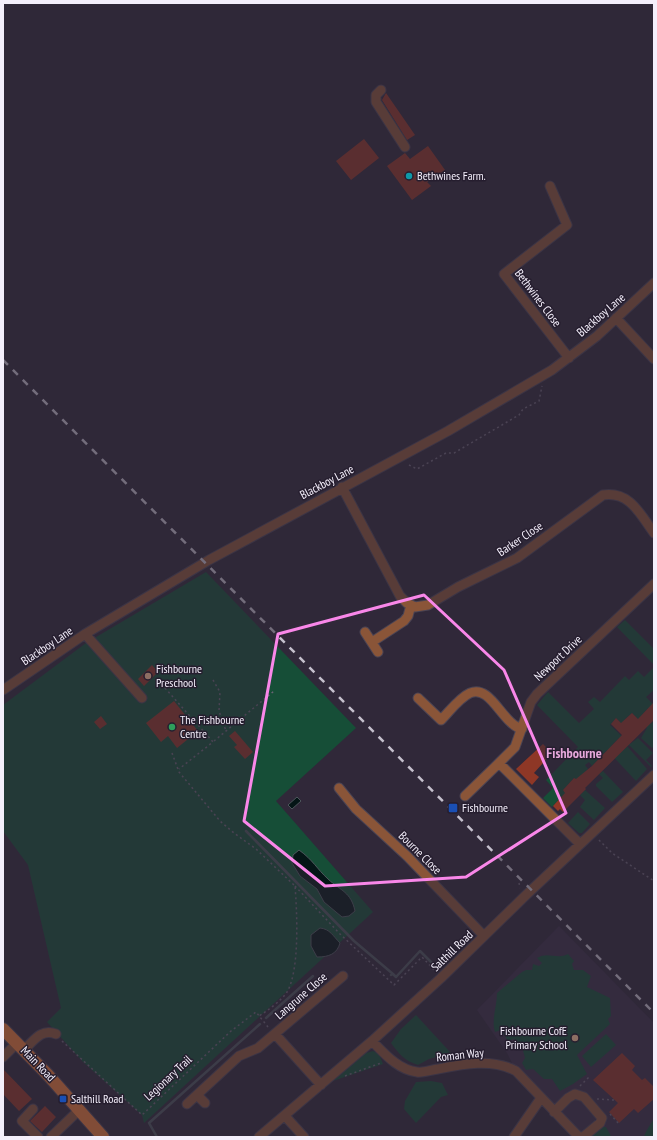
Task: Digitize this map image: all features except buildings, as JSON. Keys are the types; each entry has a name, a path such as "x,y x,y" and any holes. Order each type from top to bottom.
{"main road":[{"name":"Main Road","path":"3,1029 21,1046 74,1103 103,1137"}],"street":[{"path":"381,90 376,95 376,102 405,147"},
{"name":"Bethwines Close","path":"550,186 567,225 504,274 569,358"},
{"name":"Blackboy Lane","path":"3,690 85,634 209,560 492,406 569,358 654,283"},
{"path":"616,318 654,359"},
{"path":"342,488 395,588 404,601 411,605 408,616 404,621 372,642"},
{"name":"Barker Close","path":"411,605 420,607 428,605 458,587 517,558 603,495 618,495 630,501 654,533"},
{"name":"Newport Drive","path":"465,796 515,747 531,702 537,694 654,584"},
{"path":"365,632 378,652"},
{"path":"85,634 142,698"},
{"path":"418,698 441,720 469,693 476,691 484,693 515,727 522,729"},
{"path":"499,763 580,844"},
{"name":"Salthill Road","path":"259,1137 372,1041 441,978 654,775"},
{"name":"Bourne Close","path":"339,788 356,809 408,856 484,936"},
{"name":"Langrune Close","path":"187,1104 239,1056 258,1048 343,976"},
{"path":"3,1057 43,1032 49,1031 56,1034"},
{"name":"Langrune Close","path":"274,1034 321,1085"},
{"name":"Roman Way","path":"372,1041 390,1059 404,1068 417,1072 460,1064 494,1063 506,1066 516,1071 540,1098 579,1137"},
{"path":"554,1112 568,1098 575,1094 584,1097 602,1118 600,1123 583,1137"},
{"path":"196,1095 205,1103"},
{"path":"514,1137 540,1098"},
{"path":"33,1109 22,1121 38,1137"},
{"path":"52,1137 76,1113"},
{"path":"285,1116 304,1137"}],"path":[{"path":"409,465 416,469 446,453 454,453 506,423 519,415 523,409 539,401 542,386 548,382"},
{"path":"213,680 220,692 219,711 226,732"},
{"path":"165,688 213,742"},
{"path":"178,770 274,691"},
{"path":"172,752 178,770 220,821 256,849 295,886 340,934 394,985 422,957 441,978"},
{"path":"596,835 602,845 612,853 654,881"},
{"path":"274,1034 259,1016 287,992 294,974 298,914 295,886"},
{"name":"Legionary Trail","path":"56,1034 83,1062 142,1115 231,1031 256,1012 259,1016"},
{"path":"342,1078 390,1059"},
{"path":"575,1094 581,1084 589,1077"},
{"path":"595,1099 614,1100"}],"highlighted area":[{"path":"424,595 504,670 566,813 466,877 325,886 244,821 278,634"}],"shaded area":[{"path":"297,797 301,801 292,809 288,805"},
{"path":"299,850 308,857 328,879 345,892 351,900 355,911 349,916 342,917 324,902 317,889 300,876 292,863 293,855"},
{"name":"Fishbourne CofE Primary School","path":"559,926 654,1023 654,1137 579,1137 517,1073 507,1053 477,1010"},
{"path":"320,928 329,931 340,943 337,950 332,954 317,957 311,946 311,935"}],"green space":[{"path":"206,572 356,728 276,801 373,912 144,1123 142,1115 83,1062 47,1022 61,1008 28,865 3,831 3,705 86,643"},
{"path":"625,620 654,649 654,665 617,627"},
{"path":"654,667 654,690 646,697 654,705 654,714 648,708 642,715 651,724 654,720 654,746 652,748 641,738 647,728 632,713 622,724 616,718 610,725 630,744 638,738 653,753 646,760 652,766 651,767 629,745 627,746 647,769 636,781 607,750 592,766 589,762 585,765 588,769 577,780 574,778 563,790 567,795 562,796 552,807 543,798 553,788 546,780 578,747 537,705 548,692 579,723 594,709 588,702 594,697 600,702 625,676 629,680 638,671 644,677","holes":["619,738 627,747 619,754 611,746"]},
{"path":"603,771 623,792 612,802 596,786 596,784 603,778 599,774"},
{"path":"585,790 605,808 594,820 580,807 585,800 580,795"},
{"path":"578,812 590,824 582,833 579,833 568,823"},
{"path":"568,954 574,961 572,964 574,970 583,970 591,976 587,987 610,998 611,1016 608,1019 610,1024 577,1055 587,1074 560,1091 552,1079 544,1079 533,1069 526,1070 522,1063 525,1058 522,1047 514,1039 508,1041 501,1030 495,1032 494,1018 497,993 522,972 532,970 533,964 539,966 542,963 537,958 545,955 564,956"},
{"path":"416,1015 451,1053 429,1059 418,1065 409,1061 400,1054 391,1043 401,1029"},
{"path":"606,1034 616,1045 591,1067 582,1056"},
{"path":"373,1051 379,1054 383,1064 333,1081 366,1053"},
{"path":"431,1081 442,1083 448,1095 441,1097 416,1123 404,1109 405,1101 416,1082"},
{"path":"654,1119 654,1137 644,1137 647,1130"},
{"path":"598,1127 606,1127 611,1136 614,1137 590,1137"}],"waterway":[{"path":"246,831 354,941 393,974 391,975"},
{"path":"393,974 396,977 420,951 437,968"},
{"path":"266,1018 313,976"},
{"path":"157,1137 149,1123 260,1024"}],"railway":[{"path":"3,360 654,1013"}],"place":[{"name":"Bethwines Farm.","path":"409,176"},
{"name":"Fishbourne Preschool","path":"148,676"},
{"name":"The Fishbourne Centre","path":"172,727"},
{"name":"Fishbourne","path":"453,808"},
{"name":"Fishbourne CofE Primary School","path":"575,1038"},
{"name":"Salthill Road","path":"63,1099"}],"district":[{"name":"Fishbourne","path":"574,753"}]}
